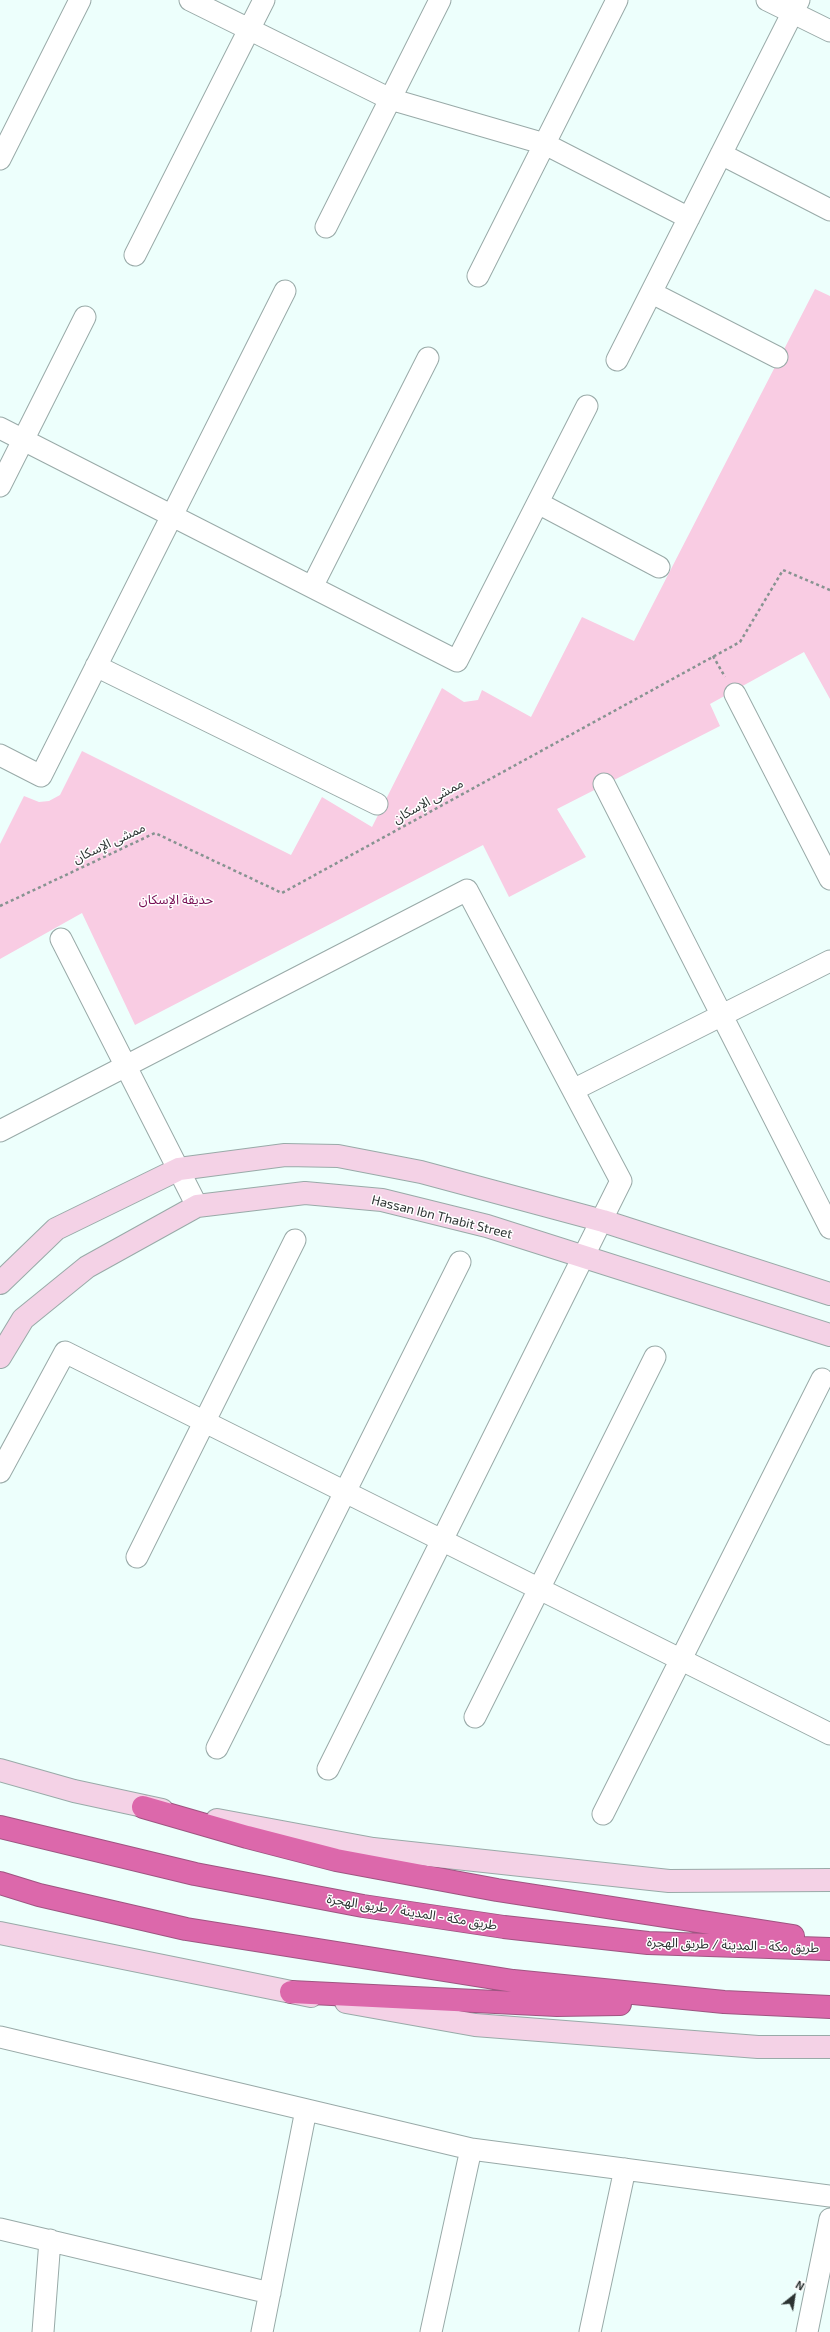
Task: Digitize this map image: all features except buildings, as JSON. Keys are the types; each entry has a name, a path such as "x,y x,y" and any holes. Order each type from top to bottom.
{"highway":[{"path":"143,1807 247,1837 344,1861 609,1908 780,1935 830,1940"},
{"name":"طريق مكة - المدينة / طريق الهجرة","path":"0,1827 195,1874 363,1906 496,1926 648,1943 830,1948"},
{"path":"0,1883 39,1894 210,1933 513,1981 724,2002 830,2007"},
{"path":"291,1992 558,2005 724,2002"}],"street":[{"path":"0,159 80,0"},
{"path":"190,0 390,99 544,144 689,218"},
{"path":"135,255 264,0"},
{"path":"326,227 440,0"},
{"path":"478,276 617,0"},
{"path":"767,0 796,6 830,31"},
{"path":"617,360 796,6"},
{"path":"721,154 830,210"},
{"path":"0,754 41,776 285,290"},
{"path":"652,292 777,357"},
{"path":"0,486 85,316"},
{"path":"312,587 428,358"},
{"path":"0,428 457,661 588,406"},
{"path":"538,503 659,567"},
{"path":"96,666 377,804"},
{"path":"735,694 830,879"},
{"path":"604,784 830,1228"},
{"path":"0,1131 467,890 621,1181 603,1221 583,1257 328,1769"},
{"path":"61,938 197,1206"},
{"path":"573,1090 830,961"},
{"path":"0,1282 56,1229 178,1169 285,1155 338,1156 421,1172 603,1221 830,1294"},
{"name":"Hassan Ibn Thabit Street","path":"0,1357 23,1318 87,1267 197,1206 305,1193 382,1200 487,1226 830,1335"},
{"path":"137,1557 295,1240"},
{"path":"217,1748 460,1262"},
{"path":"0,1472 65,1352 680,1660 828,1727"},
{"path":"475,1717 655,1357"},
{"path":"603,1814 822,1379"},
{"path":"0,1770 74,1791 143,1807 373,1848 669,1881 830,1880"},
{"path":"0,1933 291,1992 475,2025 758,2047 830,2047"},
{"path":"0,2037 471,2149 830,2196"},
{"path":"262,2332 306,2110"},
{"path":"431,2332 471,2149"},
{"path":"590,2332 625,2169"},
{"path":"807,2332 830,2218"},
{"path":"0,2229 270,2293"},
{"path":"43,2332 50,2240"}],"path":[{"name":"ممشى الإسكان","path":"0,906 155,832 282,893 740,642 784,570 830,590"},
{"path":"713,656 735,694"}],"green space":[{"name":"حديقة الإسكان","path":"815,289 830,296 830,699 804,652 710,704 720,726 557,809 586,857 509,897 483,845 135,1025 82,913 0,959 0,844 24,796 39,802 49,801 60,795 82,751 291,855 322,797 372,827 442,688 464,702 478,700 482,690 531,717 582,617 634,641"}]}
